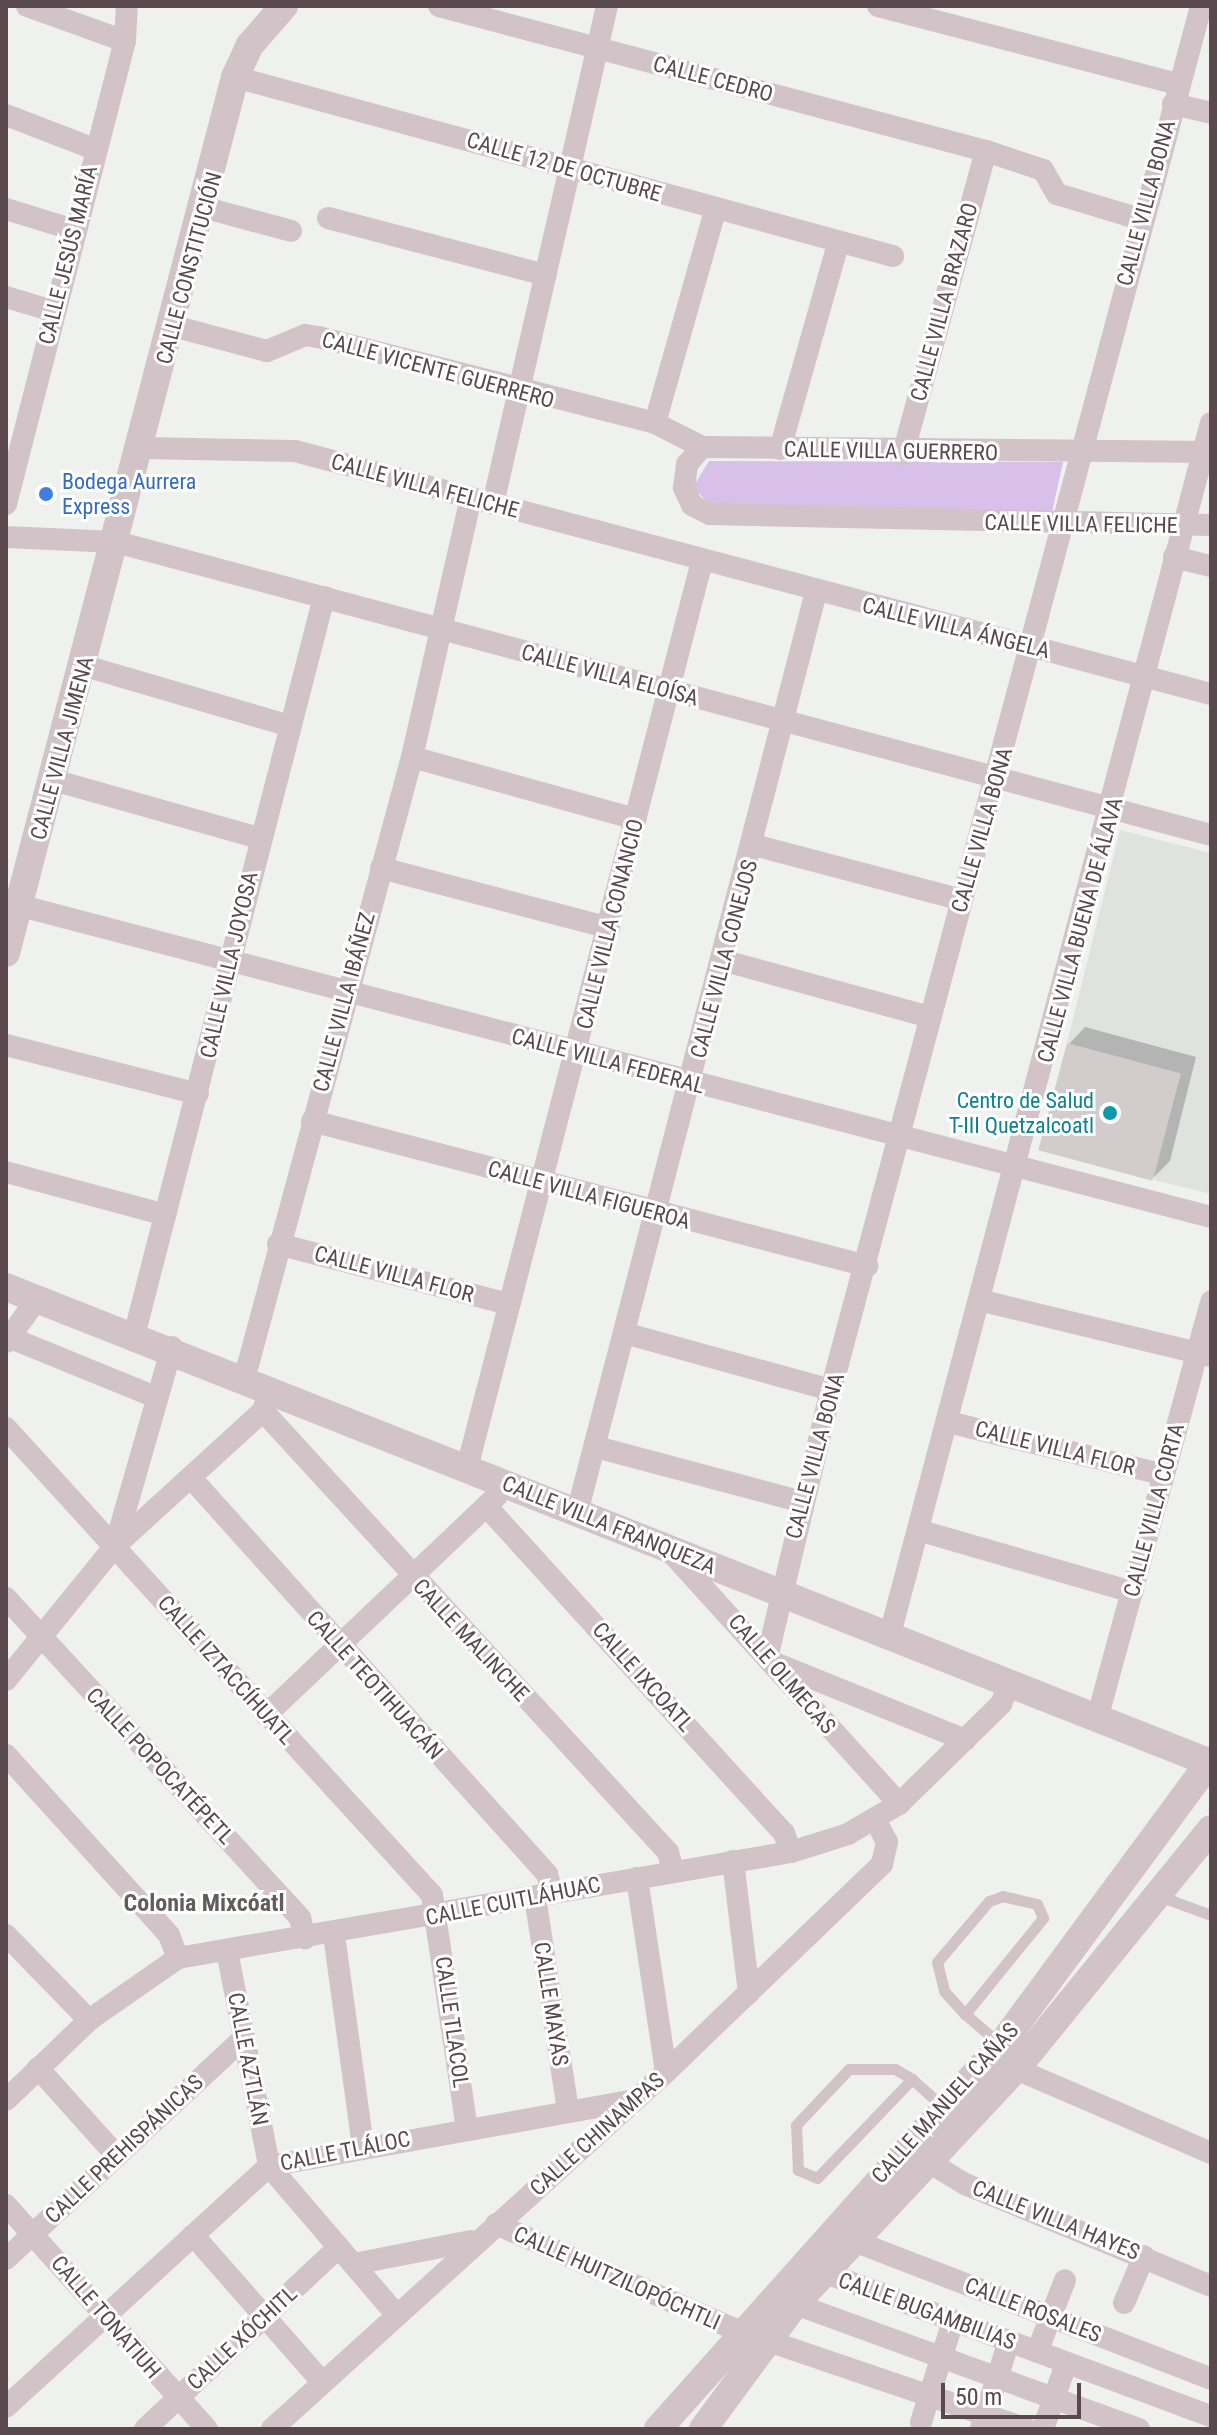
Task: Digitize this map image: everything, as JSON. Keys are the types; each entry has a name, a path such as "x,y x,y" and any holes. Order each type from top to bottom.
{"street":[{"path":"27,6 125,41"},
{"name":"CALLE JESÚS MARÍA","path":"6,504 17,412 53,311 71,229 125,41 127,6"},
{"name":"CALLE CONSTITUCIÓN","path":"116,542 206,208 235,77 250,45 284,6"},
{"name":"CALLE CEDRO","path":"439,6 986,151 1043,170 1057,194 1140,219"},
{"path":"493,504 573,168 607,6"},
{"path":"878,6 1175,94 1211,113"},
{"name":"CALLE VILLA BONA","path":"772,1659 779,1594 831,1390 902,1138 930,1017 1033,648 1140,219 1201,6"},
{"name":"CALLE 12 DE OCTUBRE","path":"235,77 573,168 715,211 893,256"},
{"path":"6,115 94,149"},
{"name":"CALLE VILLA BRAZARO","path":"903,454 986,151"},
{"path":"206,208 291,231"},
{"path":"6,209 71,229"},
{"path":"655,423 715,211"},
{"path":"328,218 546,275"},
{"path":"780,449 838,244"},
{"path":"6,297 53,311"},
{"name":"CALLE VICENTE GUERRERO","path":"173,326 267,351 305,335 318,337 518,393 655,423 702,447"},
{"name":"CALLE VILLA BUENA DE ÁLAVA","path":"889,1638 1019,1168 1146,677 1181,526 1206,452 1211,423"},
{"name":"CALLE VILLA GUERRERO","path":"702,447 903,454 1081,453"},
{"name":"CALLE VILLA FELICHE","path":"702,447 687,464 684,488 692,505 710,514 1063,525 1211,525"},
{"name":"CALLE VILLA FELICHE","path":"143,448 295,451 493,504 701,565"},
{"path":"1081,453 1206,452"},
{"name":"CALLE VILLA IBÁÑEZ","path":"260,1391 278,1244 412,757 471,498"},
{"name":"CALLE VILLA ELOÍSA","path":"6,537 116,542 1211,835"},
{"name":"CALLE VILLA JIMENA","path":"6,953 13,904 53,780 116,542"},
{"path":"1174,557 1211,566"},
{"name":"CALLE VILLA ÁNGELA","path":"701,565 1211,694"},
{"name":"CALLE VILLA CONANCIO","path":"467,1468 540,1183 579,1053 701,565"},
{"name":"CALLE VILLA CONEJOS","path":"578,1509 655,1212 725,961 816,592"},
{"name":"CALLE VILLA JOYOSA","path":"135,1332 198,1094 259,838 324,597"},
{"path":"85,666 290,726"},
{"path":"412,757 636,819"},
{"path":"53,780 259,838"},
{"path":"754,845 962,900"},
{"path":"381,868 609,928"},
{"name":"CALLE VILLA FEDERAL","path":"13,904 691,1084 1211,1217"},
{"path":"725,961 930,1017"},
{"path":"6,1045 198,1094"},
{"name":"CALLE VILLA FIGUEROA","path":"312,1121 867,1266"},
{"path":"6,1172 165,1215"},
{"name":"CALLE VILLA FLOR","path":"278,1244 509,1304"},
{"name":"CALLE VILLA FRANQUEZA","path":"6,1287 135,1332 260,1391 578,1509 1008,1687 1211,1762"},
{"path":"37,1299 7,1339 153,1396"},
{"path":"983,1301 1204,1355"},
{"name":"CALLE VILLA CORTA","path":"1097,1719 1162,1474 1204,1355 1211,1301"},
{"path":"624,1333 831,1390"},
{"path":"115,1546 153,1396 172,1347"},
{"path":"6,1680 44,1639 115,1546 192,1479 260,1391"},
{"name":"CALLE MALINCHE","path":"260,1391 415,1579 668,1852 673,1871"},
{"name":"CALLE VILLA FLOR","path":"948,1422 1162,1474"},
{"name":"CALLE IZTACCÍHUATL","path":"6,1428 432,1895 437,1916"},
{"path":"596,1447 803,1502"},
{"name":"CALLE TEOTIHUACÁN","path":"192,1479 339,1647 547,1874 544,1895"},
{"path":"266,1715 415,1579 508,1484"},
{"name":"CALLE IXCOATL","path":"487,1507 784,1833 791,1852"},
{"path":"921,1531 1132,1592"},
{"name":"CALLE OLMECAS","path":"665,1546 772,1659 899,1804"},
{"name":"CALLE POPOCATÉPETL","path":"6,1598 300,1918 305,1938"},
{"path":"772,1659 965,1740"},
{"name":"CALLE CUITLÁHUAC","path":"6,2100 89,2020 178,1958 334,1935 791,1852 876,1821 899,1804 965,1740 1008,1687"},
{"path":"6,1755 169,1935 178,1958"},
{"name":"CALLE MANUEL CAÑAS","path":"703,2429 769,2336 823,2272 854,2241 916,2154 943,2107 1001,2045 1211,1762"},
{"name":"CALLE CHINAMPAS","path":"272,2429 472,2241 496,2224 666,2072 882,1864 887,1842 876,1821"},
{"name":"CALLE MANUEL CAÑAS","path":"658,2429 739,2331 916,2154 1016,2069 1211,1829"},
{"path":"733,1861 749,1993"},
{"path":"637,1878 666,2072"},
{"name":"CALLE MAYAS","path":"544,1895 568,2111"},
{"name":"CALLE TLACOL","path":"437,1916 467,2128"},
{"path":"6,1935 89,2020"},
{"path":"334,1935 363,2146"},
{"name":"CALLE AZTLÁN","path":"227,1951 269,2166 395,2313"},
{"name":"CALLE PREHISPÁNICAS","path":"6,2259 242,2040"},
{"path":"38,2068 117,2156"},
{"path":"1016,2069 1211,2153"},
{"name":"CALLE TLÁLOC","path":"6,2407 269,2166 363,2146 631,2101"},
{"name":"CALLE VILLA HAYES","path":"916,2154 1211,2286"},
{"name":"CALLE TONATIUH","path":"6,2205 207,2429"},
{"name":"CALLE HUITZILOPÓCHTLI","path":"496,2224 739,2331 769,2336 930,2395 983,2422 1027,2429"},
{"path":"193,2235 322,2382"},
{"path":"346,2255 472,2241"},
{"name":"CALLE ROSALES","path":"854,2241 1211,2379"},
{"name":"CALLE XÓCHITL","path":"145,2429 264,2318 346,2255"},
{"path":"1124,2303 1144,2256"},
{"name":"CALLE BUGAMBILIAS","path":"823,2272 1211,2416"},
{"path":"925,2310 940,2274"},
{"path":"1037,2352 1065,2280"},
{"path":"795,2304 940,2361 1053,2398 1104,2423 1139,2429"},
{"path":"921,2422 953,2321"},
{"path":"983,2422 1009,2341"},
{"path":"1148,2392 1161,2360"},
{"path":"1043,2429 1066,2364"},
{"path":"1104,2423 1123,2384"}],"lane":[{"path":"965,2014 1043,1918 1037,1904 1003,1896 989,1901 937,1962 944,1991 965,2014 1001,2045"},
{"path":"1159,1896 1211,1915"},
{"path":"912,2079 817,2178 798,2170 796,2125 849,2069 895,2069 912,2079 943,2107"}],"shaded area":[{"path":"709,461 1063,462 1051,517 713,508 693,487"},
{"path":"1120,830 1211,853 1211,1194 1154,1180 1180,1074 1067,1043"}],"building":[{"name":"Centro de Salud T-III Quetzalcoatl","path":"1067,1043 1181,1074 1152,1181 1038,1150"}],"place":[{"name":"Bodega Aurrera Express","path":"46,494"},
{"name":"Centro de Salud T-III Quetzalcoatl","path":"1110,1113"}],"district":[{"name":"Colonia Mixcóatl","path":"204,1904"}]}
